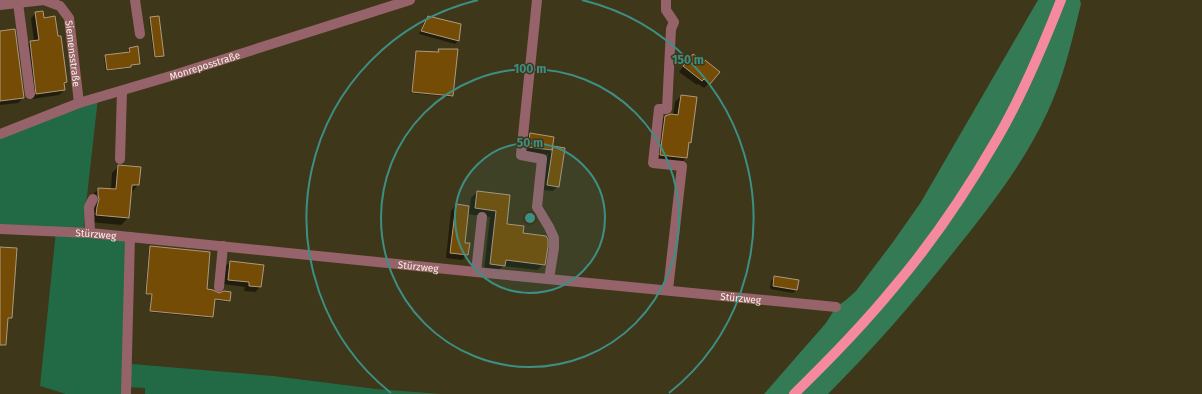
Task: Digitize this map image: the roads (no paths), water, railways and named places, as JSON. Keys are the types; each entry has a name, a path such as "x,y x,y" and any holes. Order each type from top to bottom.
{"main road":[{"path":"794,394 851,336 895,286 927,245 967,188 999,136 1026,82 1061,0"}],"street":[{"name":"Siemensstraße","path":"0,5 44,0 62,3 69,18 79,104"},
{"path":"135,0 140,34"},
{"name":"Monreposstraße","path":"0,134 79,104 410,0"},
{"path":"537,0 521,155 542,159 537,207 554,238 554,248 549,279"},
{"path":"666,0 666,10 674,22 671,29 667,109 658,109 653,163 682,166 668,290"},
{"path":"18,3 30,94"},
{"path":"120,159 122,91"},
{"path":"90,233 89,207 93,199"},
{"path":"476,272 482,217"},
{"name":"Stürzweg","path":"0,229 90,233 836,307"},
{"path":"126,394 130,237"},
{"path":"219,287 223,246"}]}
